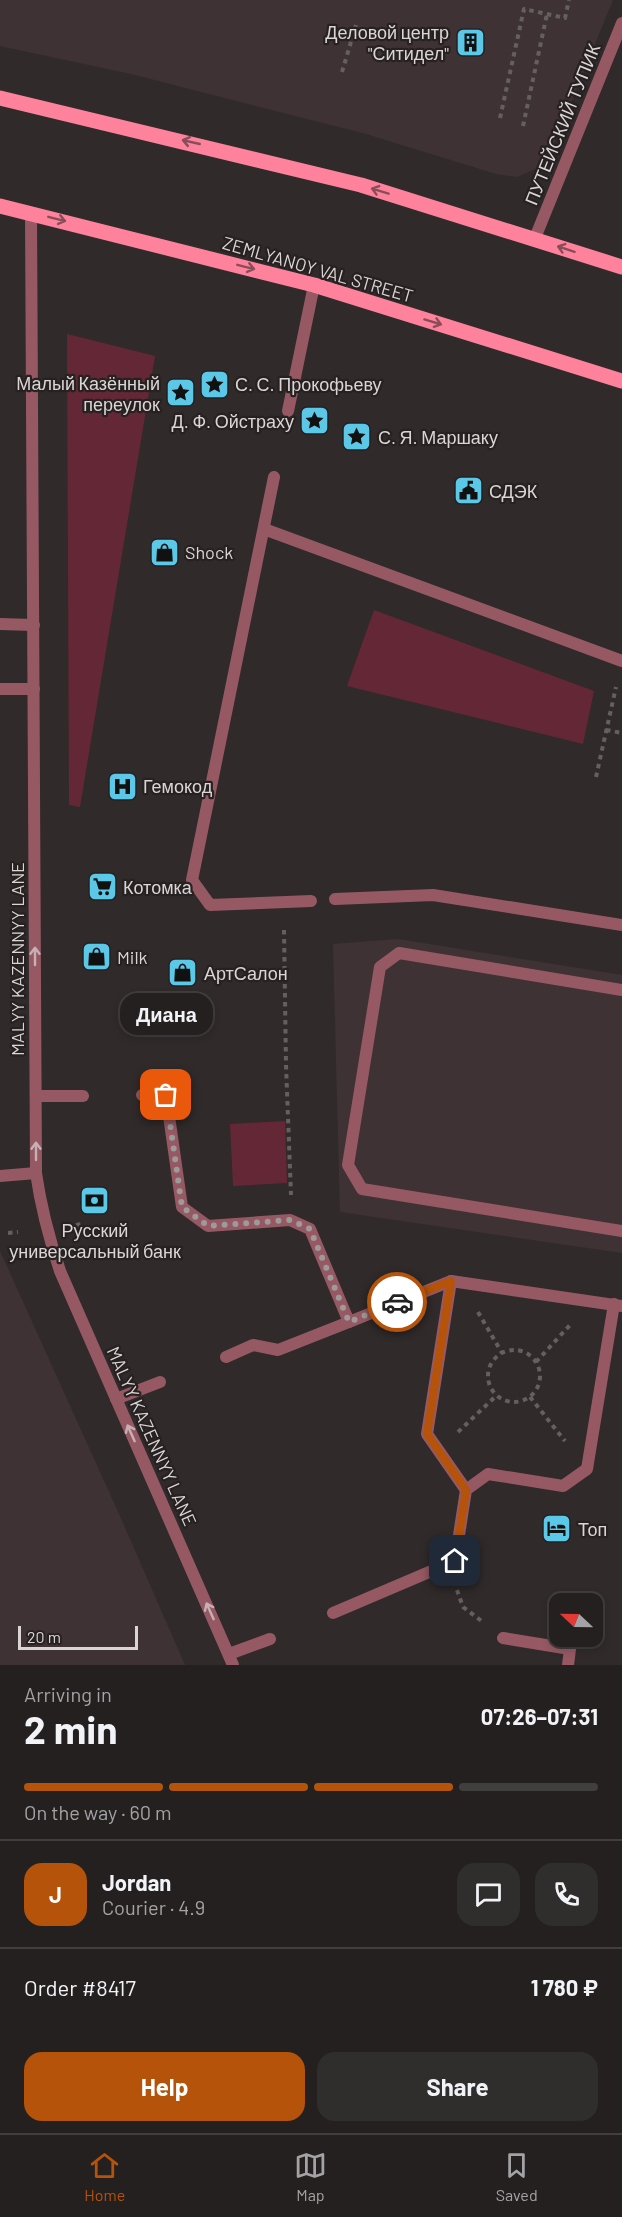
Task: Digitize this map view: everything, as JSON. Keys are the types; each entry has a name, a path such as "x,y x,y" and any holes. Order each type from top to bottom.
{"main road":[{"path":"0,98 210,146 361,185 536,238 622,267"},
{"name":"ZEMLYANOY VAL STREET","path":"0,206 314,285 622,381"}],"street":[{"name":"ПУТЕЙСКИЙ ТУПИК","path":"536,238 622,23"},
{"name":"MALYY KAZENNYY LANE","path":"31,213 36,1173 49,1239 116,1399 231,1660"},
{"path":"288,411 314,285"},
{"path":"274,477 192,880 210,905 311,900"},
{"path":"264,529 622,661"},
{"path":"0,624 34,625"},
{"path":"0,689 34,689"},
{"path":"335,899 433,895 622,925"},
{"path":"622,990 399,953 380,967 348,1165 362,1189 622,1231"},
{"path":"142,1095 166,1095 182,1207 208,1226 290,1220 310,1229 349,1322"},
{"path":"36,1096 83,1096"},
{"path":"0,1176 36,1173"},
{"path":"333,1613 455,1561 466,1490 427,1434 456,1282"},
{"path":"226,1358 253,1345 278,1350 456,1282 618,1305 587,1469 563,1486 488,1474 466,1490"},
{"path":"116,1399 160,1382"},
{"path":"503,1638 570,1649 568,1665"},
{"path":"231,1660 270,1639"}],"path":[{"path":"500,118 524,9 565,18 569,0"},
{"path":"523,126 547,15"},
{"path":"342,72 356,25"},
{"path":"596,777 612,696"},
{"path":"606,730 622,733"},
{"path":"284,902 290,1220"},
{"path":"76,1225 82,1224"},
{"path":"8,1233 18,1232"},
{"path":"456,1282 502,1353"},
{"path":"536,1362 592,1301"},
{"path":"521,1350 536,1362 540,1381 530,1397 513,1402 497,1395 488,1378 489,1368 502,1353 521,1350"},
{"path":"438,1451 497,1395"},
{"path":"530,1397 587,1469"},
{"path":"446,1564 464,1606 503,1638"}],"shaded area":[{"path":"0,0 613,0 549,156 540,167 517,177 496,174 366,134 131,74 0,46"},
{"path":"67,334 155,356 80,807 69,805"},
{"path":"374,610 594,691 583,744 347,686"},
{"path":"398,939 622,975 622,1253 340,1212 333,944"},
{"path":"285,1121 287,1183 233,1186 230,1124"},
{"path":"0,1251 119,1514 185,1665 0,1665"}],"way so far":[{"path":"166,1095 182,1207 208,1226 290,1220 310,1229 349,1322 397,1302"}],"place":[{"name":"Деловой центр \"Ситидел\"","path":"470,42"},
{"name":"С. С. Прокофьеву","path":"214,384"},
{"name":"Малый Казённый переулок","path":"181,393"},
{"name":"Д. Ф. Ойстраху","path":"315,421"},
{"name":"С. Я. Маршаку","path":"357,437"},
{"name":"СДЭК","path":"468,491"},
{"name":"Shock","path":"164,552"},
{"name":"Гемокод","path":"122,786"},
{"name":"Котомка","path":"102,887"},
{"name":"Milk","path":"96,957"},
{"name":"АртСалон","path":"183,973"},
{"name":"Диана","path":"166,1095"},
{"name":"Русский универсальный банк","path":"95,1201"},
{"name":"Топ","path":"557,1529"}],"route":[{"path":"397,1302 451,1281 427,1434 466,1490 455,1561"}]}
